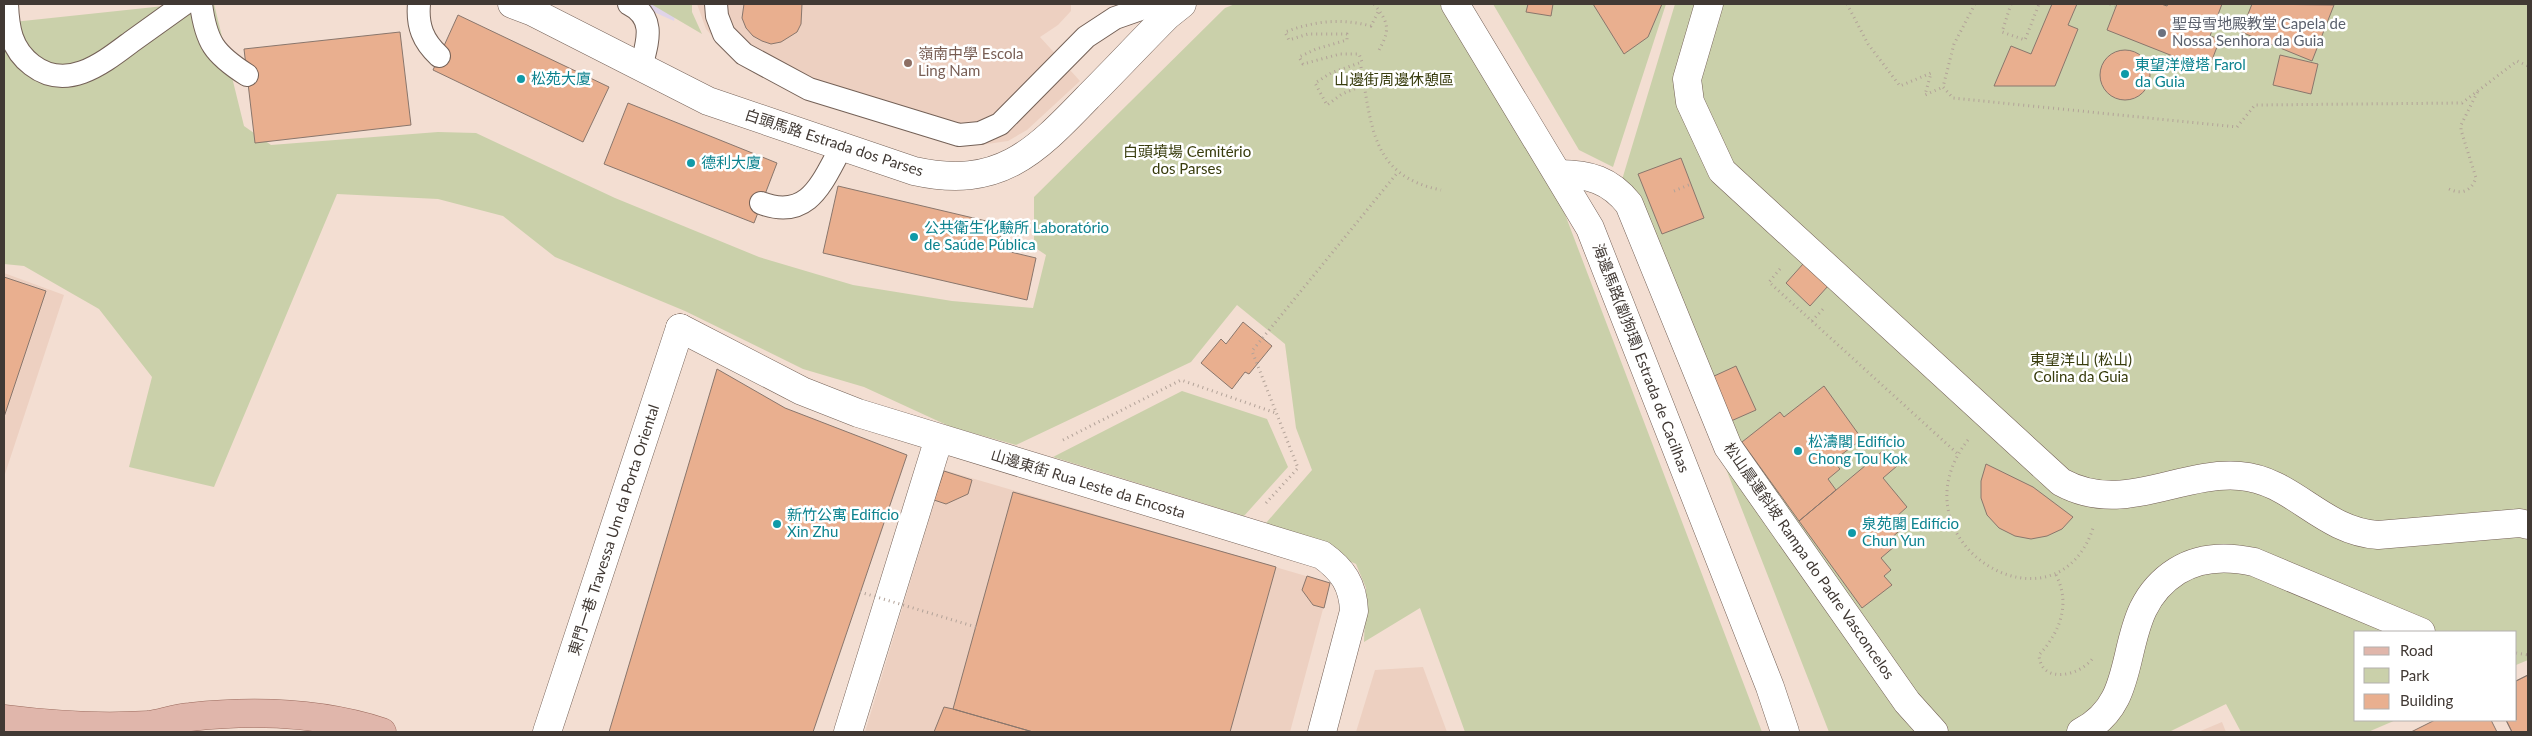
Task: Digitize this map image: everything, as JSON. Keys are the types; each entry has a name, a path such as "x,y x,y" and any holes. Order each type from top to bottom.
{"main road":[{"path":"4,719 142,728 196,716 261,713 327,719 382,732"}],"street":[{"name":"白頭馬路 Estrada dos Parses","path":"512,4 532,12 708,101 841,148 936,176 971,175 1004,166 1044,142 1167,16 1182,4"},
{"name":"海邊馬路(劏狗環) Estrada de Cacilhas","path":"1455,4 1581,210 1598,248 1786,732"},
{"path":"1709,4 1687,79 1690,102 1722,171 2061,482 2098,495 2115,496 2224,476 2239,476 2267,482 2332,522 2362,534 2520,523 2528,525"},
{"name":"松山晨運斜坡 Rampa do Padre Vasconcelos","path":"1559,174 1581,174 1603,181 1613,187 1629,204 1728,447 1907,702 1934,732"},
{"name":"山邊東街 Rua Leste da Encosta","path":"680,328 802,391 858,413 1322,555 1342,571 1354,595 1354,611 1322,732"},
{"name":"東門一巷 Travessa Um da Porta Oriental","path":"547,732 680,328"},
{"path":"848,732 938,438"},
{"path":"2081,732 2100,720 2116,700 2121,688 2136,622 2149,596 2170,575 2196,562 2225,557 2254,562 2420,631"}],"lane":[{"path":"7,4 10,35 19,52 34,66 61,75 80,74 98,66 184,4"},
{"path":"201,4 203,24 211,44 228,63 247,75"},
{"path":"419,4 418,15 422,37 439,56"},
{"path":"629,4 638,8 648,23 649,31 641,68"},
{"path":"716,4 717,16 724,34 744,54 809,89 959,135 980,133 1000,124 1086,37 1115,18 1155,4"},
{"path":"762,203 774,208 786,208 798,206 807,200 815,193 841,148"}],"path":[{"path":"1374,4 1388,26 1386,37 1378,52"},
{"path":"1847,4 1868,44 1900,86 1931,73 1925,95 1943,87"},
{"path":"1943,87 1954,44 1974,4"},
{"path":"2011,4 2002,32 2025,40 2039,4"},
{"path":"2110,4 2115,6"},
{"path":"1364,85 1342,94 1327,105 1315,83 1331,73 1362,62 1359,54 1340,54 1303,64 1299,57 1316,48 1348,40 1347,34 1308,34 1289,40 1285,32 1322,21 1341,21 1371,26 1379,10"},
{"path":"1943,87 1949,95 1959,99 2237,127 2255,105 2462,103 2517,61 2528,66"},
{"path":"1361,68 1370,125 1377,145 1398,172 1425,187 1441,190"},
{"path":"2449,189 2461,193 2466,191 2471,188 2476,178 2476,172 2461,130 2461,125 2478,90"},
{"path":"1241,530 1298,468 1252,350 1398,172"},
{"path":"1769,282 1959,455"},
{"path":"1019,462 1181,380 1277,413"},
{"path":"1988,415 1959,455 1951,472 1947,501 1951,523 1962,544 1987,565 2001,572 2032,578 2056,575 2075,560 2088,541 2096,518 2098,495"},
{"path":"2056,575 2064,598 2063,611 2055,635 2039,655 2039,661 2048,670 2072,675 2083,669 2095,655"},
{"path":"860,592 976,627"}],"shaded area":[{"path":"636,4 677,4 674,21"},
{"name":"嶺南中學 Escola Ling Nam","path":"697,4 1071,4 1071,11 1058,25 1040,37 1080,81 1027,130 1008,141 980,145 940,139 720,45 706,29"},
{"path":"4,273 64,295 4,477"},
{"path":"944,470 1330,583 1290,732 865,732"},
{"path":"1423,667 1447,732 1356,732 1375,670"},
{"path":"2222,722 2226,732 2198,732"}],"green space":[{"path":"183,4 214,4 244,126 271,145 438,132 476,133 615,198 759,257 853,285 952,301 1033,308 1046,255 1034,247 1034,197 1225,8 1235,4 1445,4 1555,188 1762,732 1465,732 1420,608 1364,642 1366,588 1356,564 1266,523 1312,470 1296,428 1285,344 1237,305 1191,362 1016,445 951,427 864,387 803,369 685,311 555,257 503,216 438,199 337,194 214,487 129,467 152,377 99,309 24,266 4,264 4,23"},
{"path":"651,4 692,4 692,12 702,34"},
{"path":"1493,4 1666,4 1613,167 1579,150"},
{"name":"東望洋山 (松山) Colina da Guia","path":"1675,4 2528,4 2528,660 2517,665 2517,631 2354,631 2354,721 2394,721 2368,732 2241,732 2226,704 2169,732 1829,732 1618,193"},
{"path":"1182,391 1267,419 1288,467 1244,516 1053,457"}],"building":[{"path":"744,4 802,4 801,24 797,32 781,42 771,44 762,41 753,36 746,28 742,18"},
{"path":"1528,4 1553,4 1551,16 1526,12"},
{"path":"1593,4 1662,4 1648,37 1624,54"},
{"path":"2052,4 2077,4 2068,25 2078,29 2055,86 1994,86 2011,46 2031,54"},
{"name":"聖母雪地殿教堂 Capela de Nossa Senhora da Guia","path":"2117,4 2161,4 2167,6 2168,4 2222,4 2210,36 2220,39 2212,60 2202,56 2198,66 2107,30"},
{"path":"2252,4 2334,5 2312,61 2241,32"},
{"name":"松苑大廈","path":"458,15 609,87 583,142 433,70"},
{"path":"400,32 411,125 255,143 244,49"},
{"name":"東望洋燈塔 Farol da Guia","path":"2125,50 2135,52 2143,57 2148,65 2150,75 2148,85 2143,93 2135,98 2125,100 2115,98 2107,93 2102,85 2100,75 2102,65 2107,57 2115,52"},
{"path":"2280,55 2318,64 2311,94 2273,85"},
{"name":"德利大廈","path":"628,103 777,163 754,223 604,164"},
{"path":"1681,158 1704,218 1662,234 1638,174"},
{"name":"公共衛生化驗所 Laboratório de Saúde Pública","path":"838,186 1003,225 998,249 1036,258 1027,300 823,253"},
{"path":"1803,264 1828,286 1810,306 1786,283"},
{"path":"4,277 46,291 4,417"},
{"path":"1243,322 1272,346 1249,374 1245,372 1232,389 1201,363 1221,339 1226,344"},
{"path":"1736,366 1756,410 1731,421 1712,377"},
{"name":"新竹公寓 Edifício Xin Zhu","path":"717,369 785,408 907,455 813,732 609,732"},
{"name":"松濤閣 Edifício Chong Tou Kok","path":"1824,386 1862,439 1833,461 1840,469 1828,479 1836,490 1799,521 1742,442 1780,412 1784,417"},
{"name":"泉苑閣 Edifício Chun Yun","path":"1884,450 1897,466 1883,478 1907,507 1896,517 1905,526 1890,539 1895,546 1881,558 1891,570 1884,576 1892,585 1862,608 1799,521"},
{"path":"1986,464 2033,487 2073,517 2062,529 2047,536 2031,539 2015,536 1999,528 1987,515 1981,498 1981,481"},
{"path":"944,471 972,480 968,494 946,504 934,500"},
{"path":"1013,492 1276,567 1230,732 1033,732 953,709"},
{"path":"1307,576 1330,583 1324,608 1313,605 1302,590"},
{"path":"2528,675 2528,732 2512,732 2506,721 2517,721 2517,680"},
{"path":"2528,675 2528,732 2512,732 2506,721 2517,721 2517,680"},
{"path":"944,707 953,709 1033,732 934,732"},
{"path":"2433,721 2492,721 2497,732 2411,732"}],"place":[{"name":"聖母雪地殿教堂 Capela de Nossa Senhora da Guia","path":"2162,33"},
{"name":"嶺南中學 Escola Ling Nam","path":"908,63"},
{"name":"東望洋燈塔 Farol da Guia","path":"2125,74"},
{"name":"松苑大廈","path":"521,79"},
{"name":"德利大廈","path":"691,163"},
{"name":"公共衛生化驗所 Laboratório de Saúde Pública","path":"914,237"},
{"name":"松濤閣 Edifício Chong Tou Kok","path":"1798,451"},
{"name":"新竹公寓 Edifício Xin Zhu","path":"777,524"},
{"name":"泉苑閣 Edifício Chun Yun","path":"1852,533"}],"park label":[{"name":"山邊街周邊休憩區","path":"1394,80"},
{"name":"白頭墳場 Cemitério dos Parses","path":"1187,160"}]}
